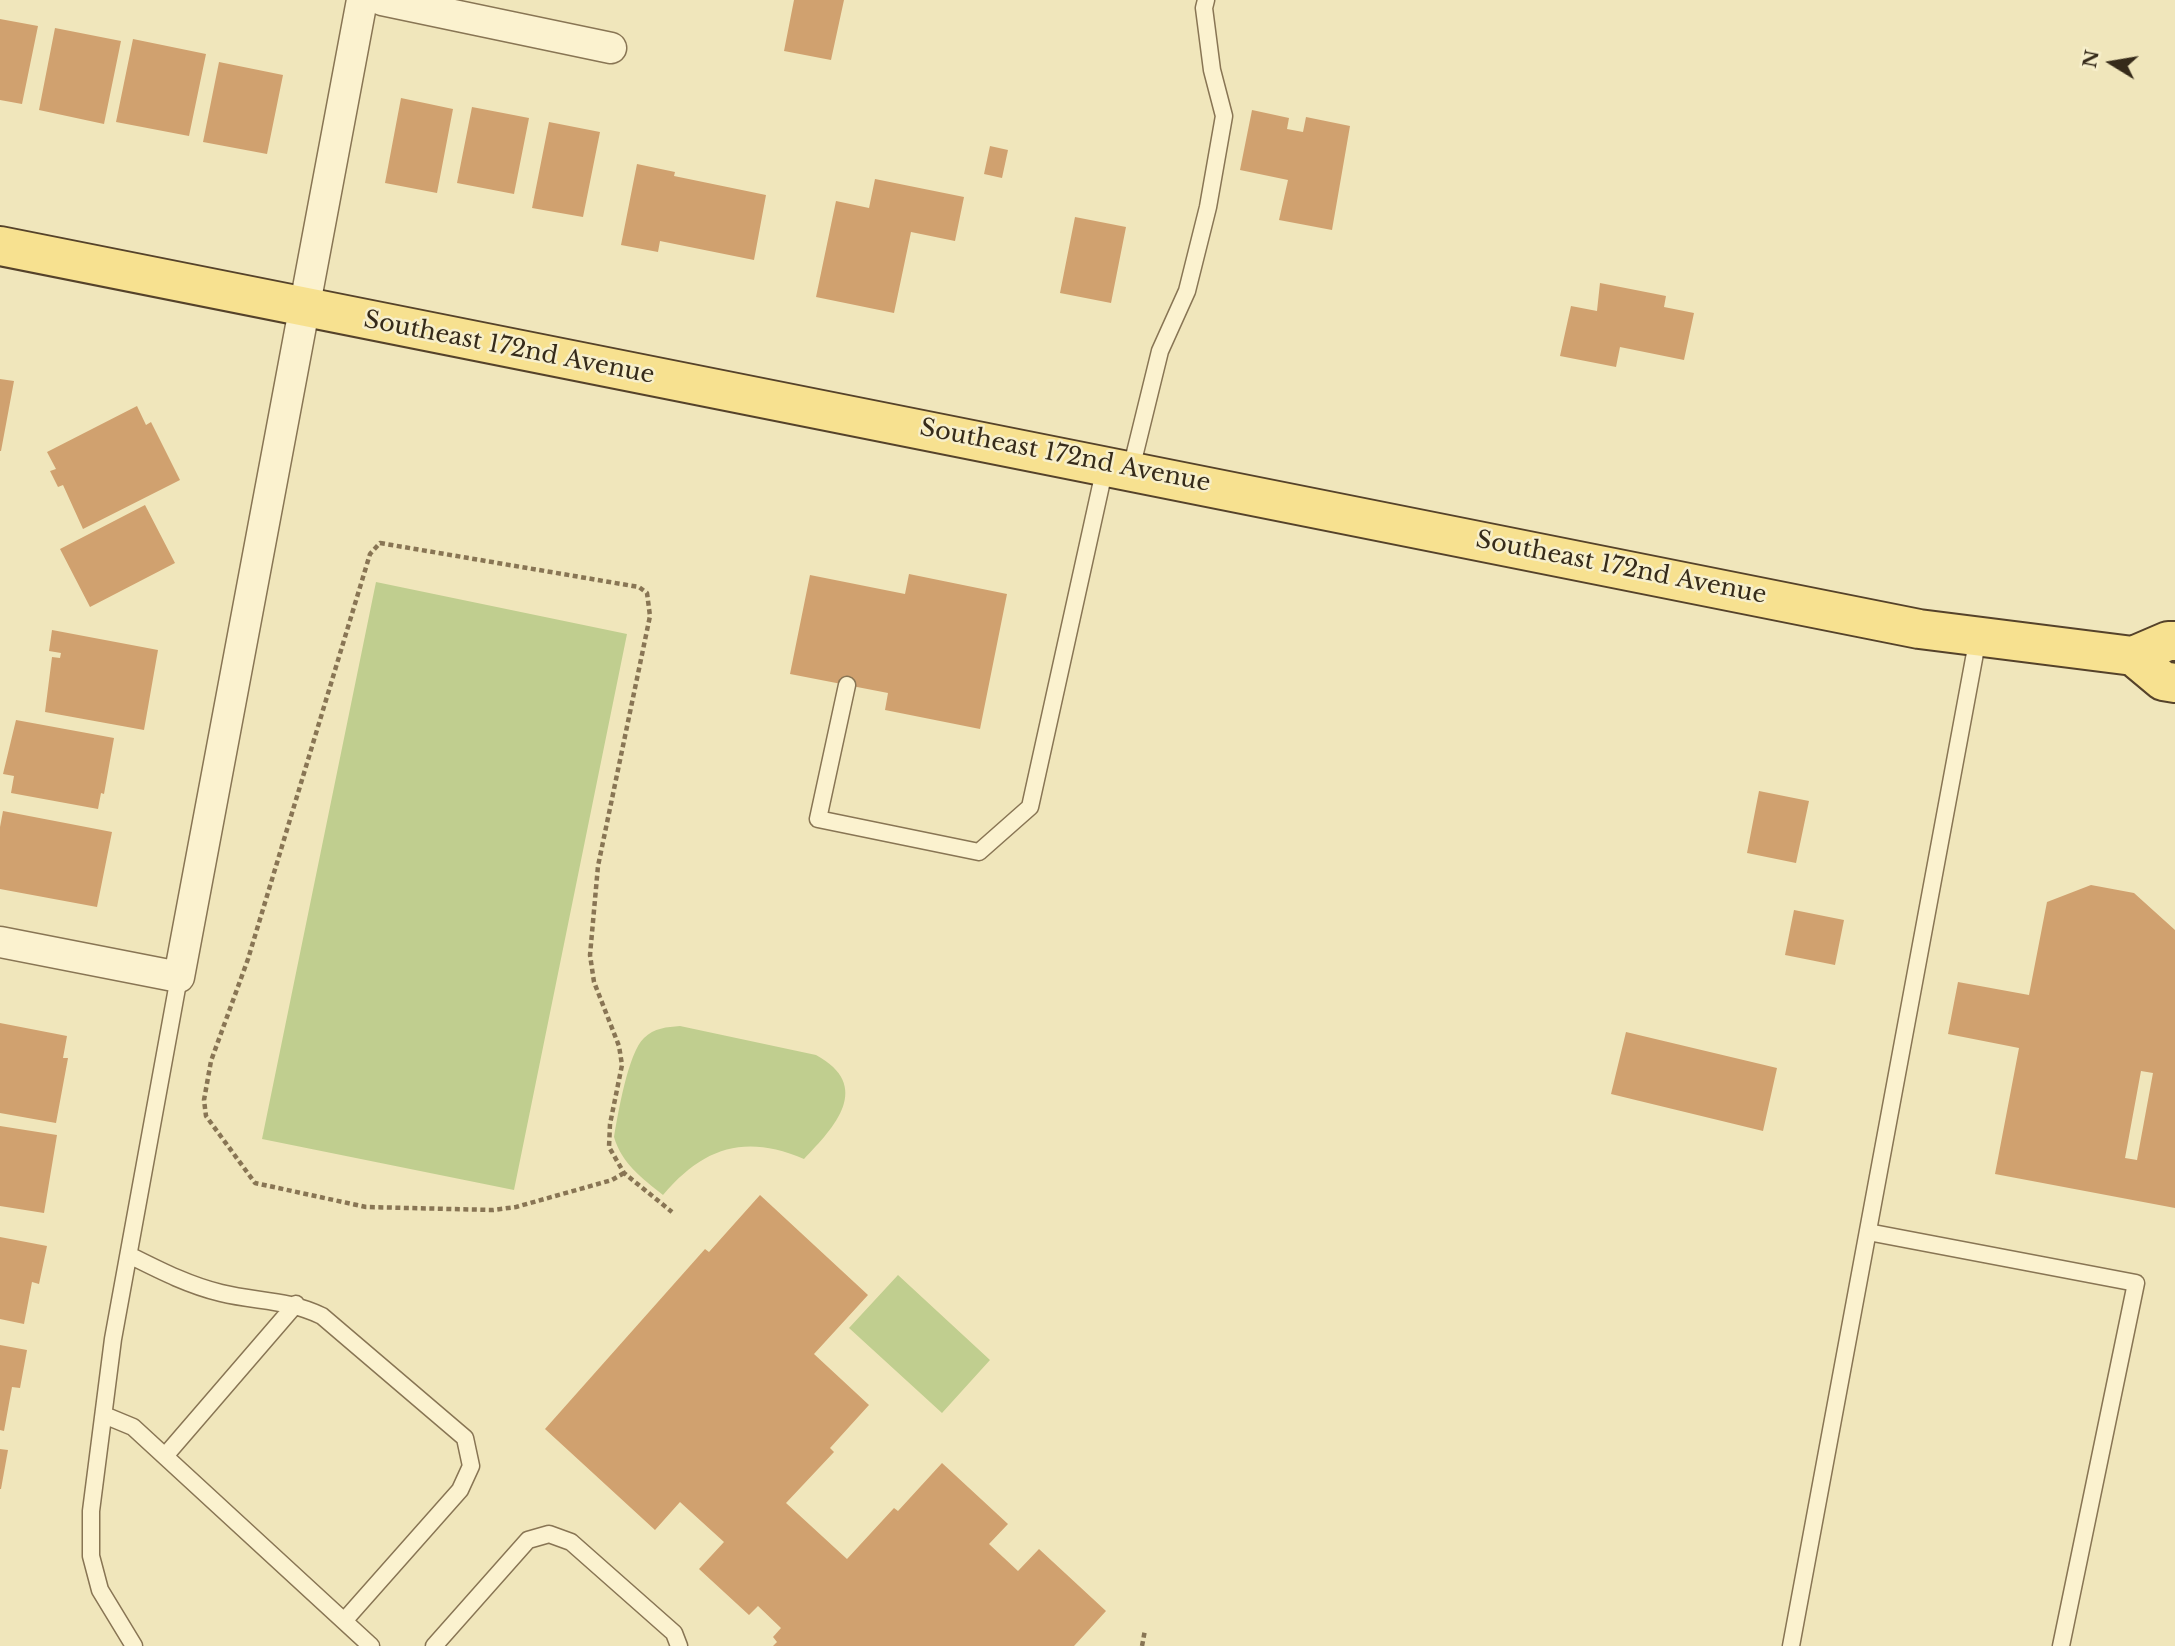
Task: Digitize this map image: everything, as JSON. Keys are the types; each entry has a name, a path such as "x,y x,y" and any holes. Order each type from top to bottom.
{"main road":[{"name":"Southeast 172nd Avenue","path":"0,246 1906,626 2133,656"},
{"path":"2175,641 2168,641 2133,656 2163,681 2175,682"}],"street":[{"path":"0,942 179,976 362,0"},
{"path":"382,0 611,48"}],"lane":[{"path":"847,685 818,819 979,852 1030,807 1119,467 1160,351 1187,291 1208,207 1224,116 1212,70 1204,8 1206,0"},
{"path":"1791,1646 1979,637"},
{"path":"134,1646 100,1590 92,1556 91,1511 113,1339 179,976"},
{"path":"1868,1232 2136,1283 2061,1646"},
{"path":"129,1255 189,1283 223,1294 296,1304 322,1316 465,1438 471,1466 460,1490 344,1621"},
{"path":"165,1456 296,1304"},
{"path":"104,1415 133,1427 371,1646"},
{"path":"434,1646 528,1540 549,1534 571,1542 674,1633 679,1646"}],"path":[{"path":"624,1173 612,1180 503,1209 366,1207 254,1183 206,1116 204,1100 215,1043 248,958 370,554 380,543 639,587 647,593 650,616 598,866 590,955 594,982 619,1046 622,1065 608,1135 613,1159 624,1173 672,1212"},
{"path":"1142,1646 1145,1630"}],"green space":[{"path":"376,582 627,634 514,1190 262,1139"},
{"path":"680,1026 816,1055 833,1067 843,1080 845,1093 843,1107 827,1134 804,1159 763,1147 744,1147 710,1156 678,1179 663,1195 627,1163 614,1137 624,1084 638,1046 652,1032"},
{"path":"898,1275 990,1360 942,1413 849,1328"}],"building":[{"path":"794,0 844,0 831,60 784,51"},
{"path":"0,19 38,26 22,104 0,100"},
{"path":"55,28 121,41 104,124 39,110"},
{"path":"133,39 206,54 189,136 116,122"},
{"path":"219,62 283,75 267,154 203,142"},
{"path":"401,98 453,109 437,193 385,183"},
{"path":"472,107 529,118 514,194 457,183"},
{"path":"1252,110 1289,118 1287,129 1303,132 1306,117 1350,126 1332,230 1279,220 1288,180 1240,170"},
{"path":"549,122 600,132 583,217 532,208"},
{"path":"990,146 1008,150 1002,178 984,174"},
{"path":"637,164 675,172 674,176 766,195 754,260 660,241 658,252 621,245"},
{"path":"875,179 964,197 955,241 911,232 894,313 816,297 836,201 869,208"},
{"path":"1075,217 1126,227 1111,303 1060,293"},
{"path":"1600,283 1666,296 1664,307 1694,313 1684,360 1620,347 1616,367 1560,356 1571,306 1597,311"},
{"path":"0,379 14,381 1,451 0,451"},
{"path":"137,406 146,425 151,422 180,480 83,529 63,485 58,487 50,471 56,469 47,452"},
{"path":"145,505 175,563 90,607 60,549"},
{"path":"909,574 1007,594 980,729 885,710 888,693 790,674 810,575 905,594"},
{"path":"52,630 158,650 144,730 45,712 52,657 60,658 61,653 49,651"},
{"path":"16,720 114,738 104,794 101,793 98,809 11,793 14,776 3,774"},
{"path":"1759,791 1809,801 1796,863 1747,853"},
{"path":"3,811 112,832 97,907 0,889 0,827"},
{"path":"2091,885 2134,893 2175,930 2175,1208 1995,1174 2019,1048 1948,1034 1958,982 2029,995 2047,902","holes":["2141,1071 2153,1073 2137,1160 2125,1158"]},
{"path":"1794,910 1844,920 1835,965 1785,955"},
{"path":"0,1023 67,1036 63,1058 68,1058 56,1123 0,1113"},
{"path":"1626,1032 1777,1068 1763,1131 1611,1094"},
{"path":"0,1126 57,1135 44,1213 0,1206"},
{"path":"760,1195 868,1295 814,1354 869,1405 830,1448 834,1452 786,1503 847,1559 894,1508 898,1511 942,1463 1008,1524 989,1544 1018,1571 1039,1549 1106,1611 1074,1646 773,1646 777,1642 773,1637 781,1628 758,1606 749,1615 699,1569 724,1542 680,1502 655,1530 545,1429 705,1249 709,1252"},
{"path":"0,1237 47,1246 39,1284 32,1282 24,1324 0,1319"},
{"path":"0,1345 27,1350 20,1388 12,1387 4,1431 0,1430"},
{"path":"0,1449 8,1450 1,1489 0,1489"}]}
